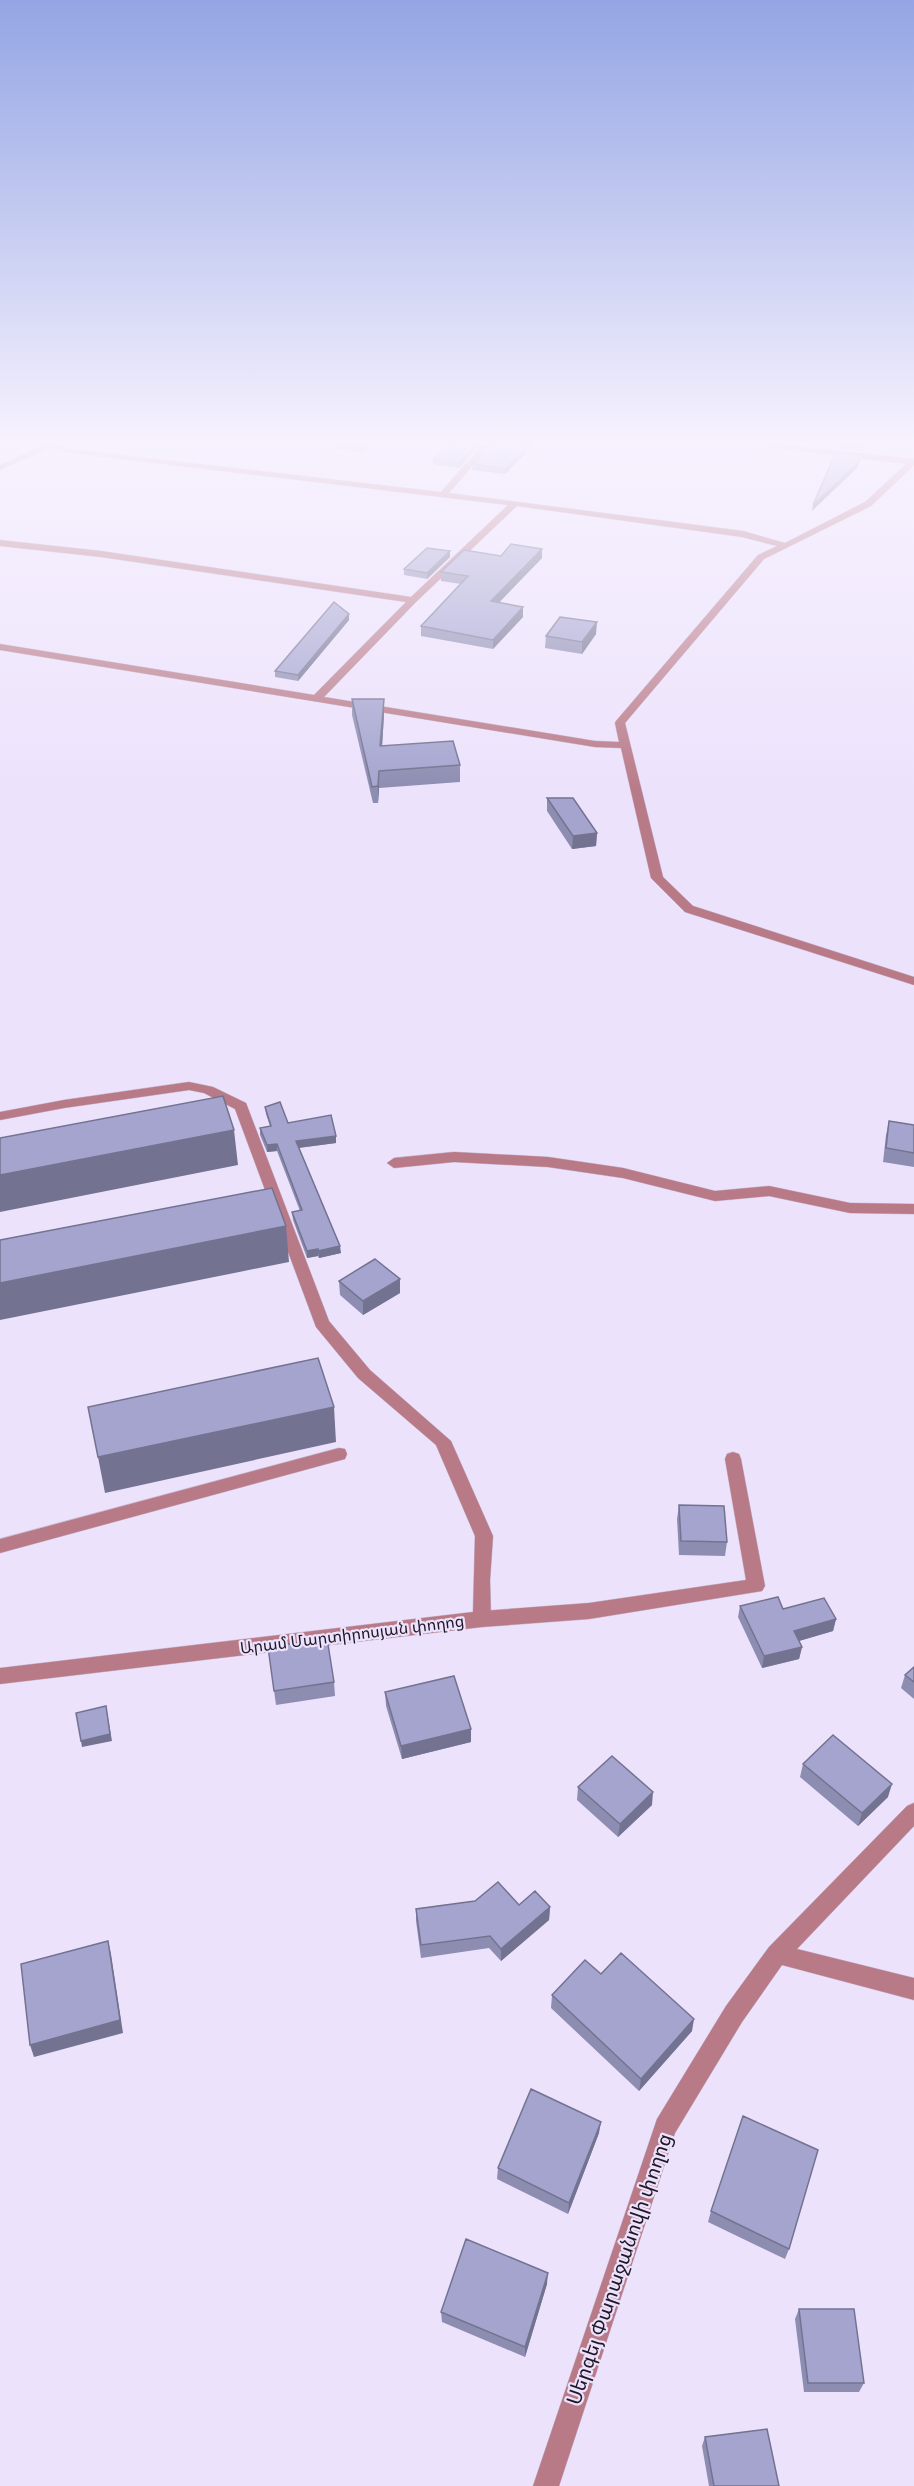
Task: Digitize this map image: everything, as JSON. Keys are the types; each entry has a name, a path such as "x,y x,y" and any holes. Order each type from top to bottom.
{"street":[{"path":"135,559 413,600"},
{"path":"316,699 456,559"},
{"path":"759,559 620,723 657,878 688,909 914,981"},
{"path":"0,648 595,744 626,745"},
{"name":"Արամ Մարտիրոսյան փողոց","path":"0,1116 64,1104 189,1086 207,1090 241,1106 273,1209 322,1323 364,1374 443,1441 483,1536 482,1619 0,1676"},
{"path":"394,1163 454,1157 548,1162 624,1173 715,1196 769,1191 850,1208 914,1209"},
{"path":"0,1546 339,1454"},
{"path":"482,1619 589,1611 756,1586 733,1459"},
{"name":"Սերգեյ Փարաջանովի փողոց","path":"546,2486 665,2127 734,2014 777,1954 914,1812"},
{"path":"777,1954 914,1989"}],"building":[{"path":"415,559 442,559 427,573 404,569"},
{"path":"455,559 532,559 491,601 523,607 493,640 421,626 468,576 441,572"},
{"path":"334,602 349,614 298,675 275,671"},
{"path":"560,617 597,622 582,642 546,636"},
{"path":"352,699 384,699 380,746 453,741 460,765 379,771 378,786 372,787"},
{"path":"547,798 573,798 597,833 573,836"},
{"path":"223,1096 234,1130 0,1175 0,1138"},
{"path":"280,1102 288,1123 331,1115 336,1136 296,1141 340,1246 307,1251 292,1212 302,1210 277,1144 267,1145 260,1128 271,1126 265,1107"},
{"path":"889,1121 914,1125 914,1153 886,1148"},
{"path":"272,1188 286,1226 0,1283 0,1240"},
{"path":"375,1259 400,1279 363,1301 339,1281"},
{"path":"318,1358 334,1407 98,1457 88,1407"},
{"path":"679,1505 724,1506 727,1542 681,1541"},
{"path":"778,1597 783,1609 824,1598 836,1619 794,1631 802,1647 764,1656 740,1606"},
{"path":"327,1638 334,1682 274,1691 268,1647"},
{"path":"914,1667 914,1682 905,1675"},
{"path":"454,1676 471,1729 401,1746 385,1692"},
{"path":"106,1706 110,1734 81,1741 76,1713"},
{"path":"833,1735 892,1784 862,1813 803,1764"},
{"path":"612,1756 653,1792 620,1824 578,1787"},
{"path":"498,1882 519,1905 535,1891 550,1907 501,1949 490,1936 421,1945 416,1909 475,1901"},
{"path":"108,1941 120,2020 30,2045 21,1964"},
{"path":"621,1953 694,2019 641,2079 552,1995 585,1960 601,1974"},
{"path":"531,2089 601,2122 569,2203 498,2168"},
{"path":"743,2116 818,2150 789,2249 711,2211"},
{"path":"466,2239 548,2273 525,2347 441,2312"},
{"path":"799,2309 854,2309 864,2383 808,2383"},
{"path":"767,2429 779,2486 714,2486 705,2437"}]}
